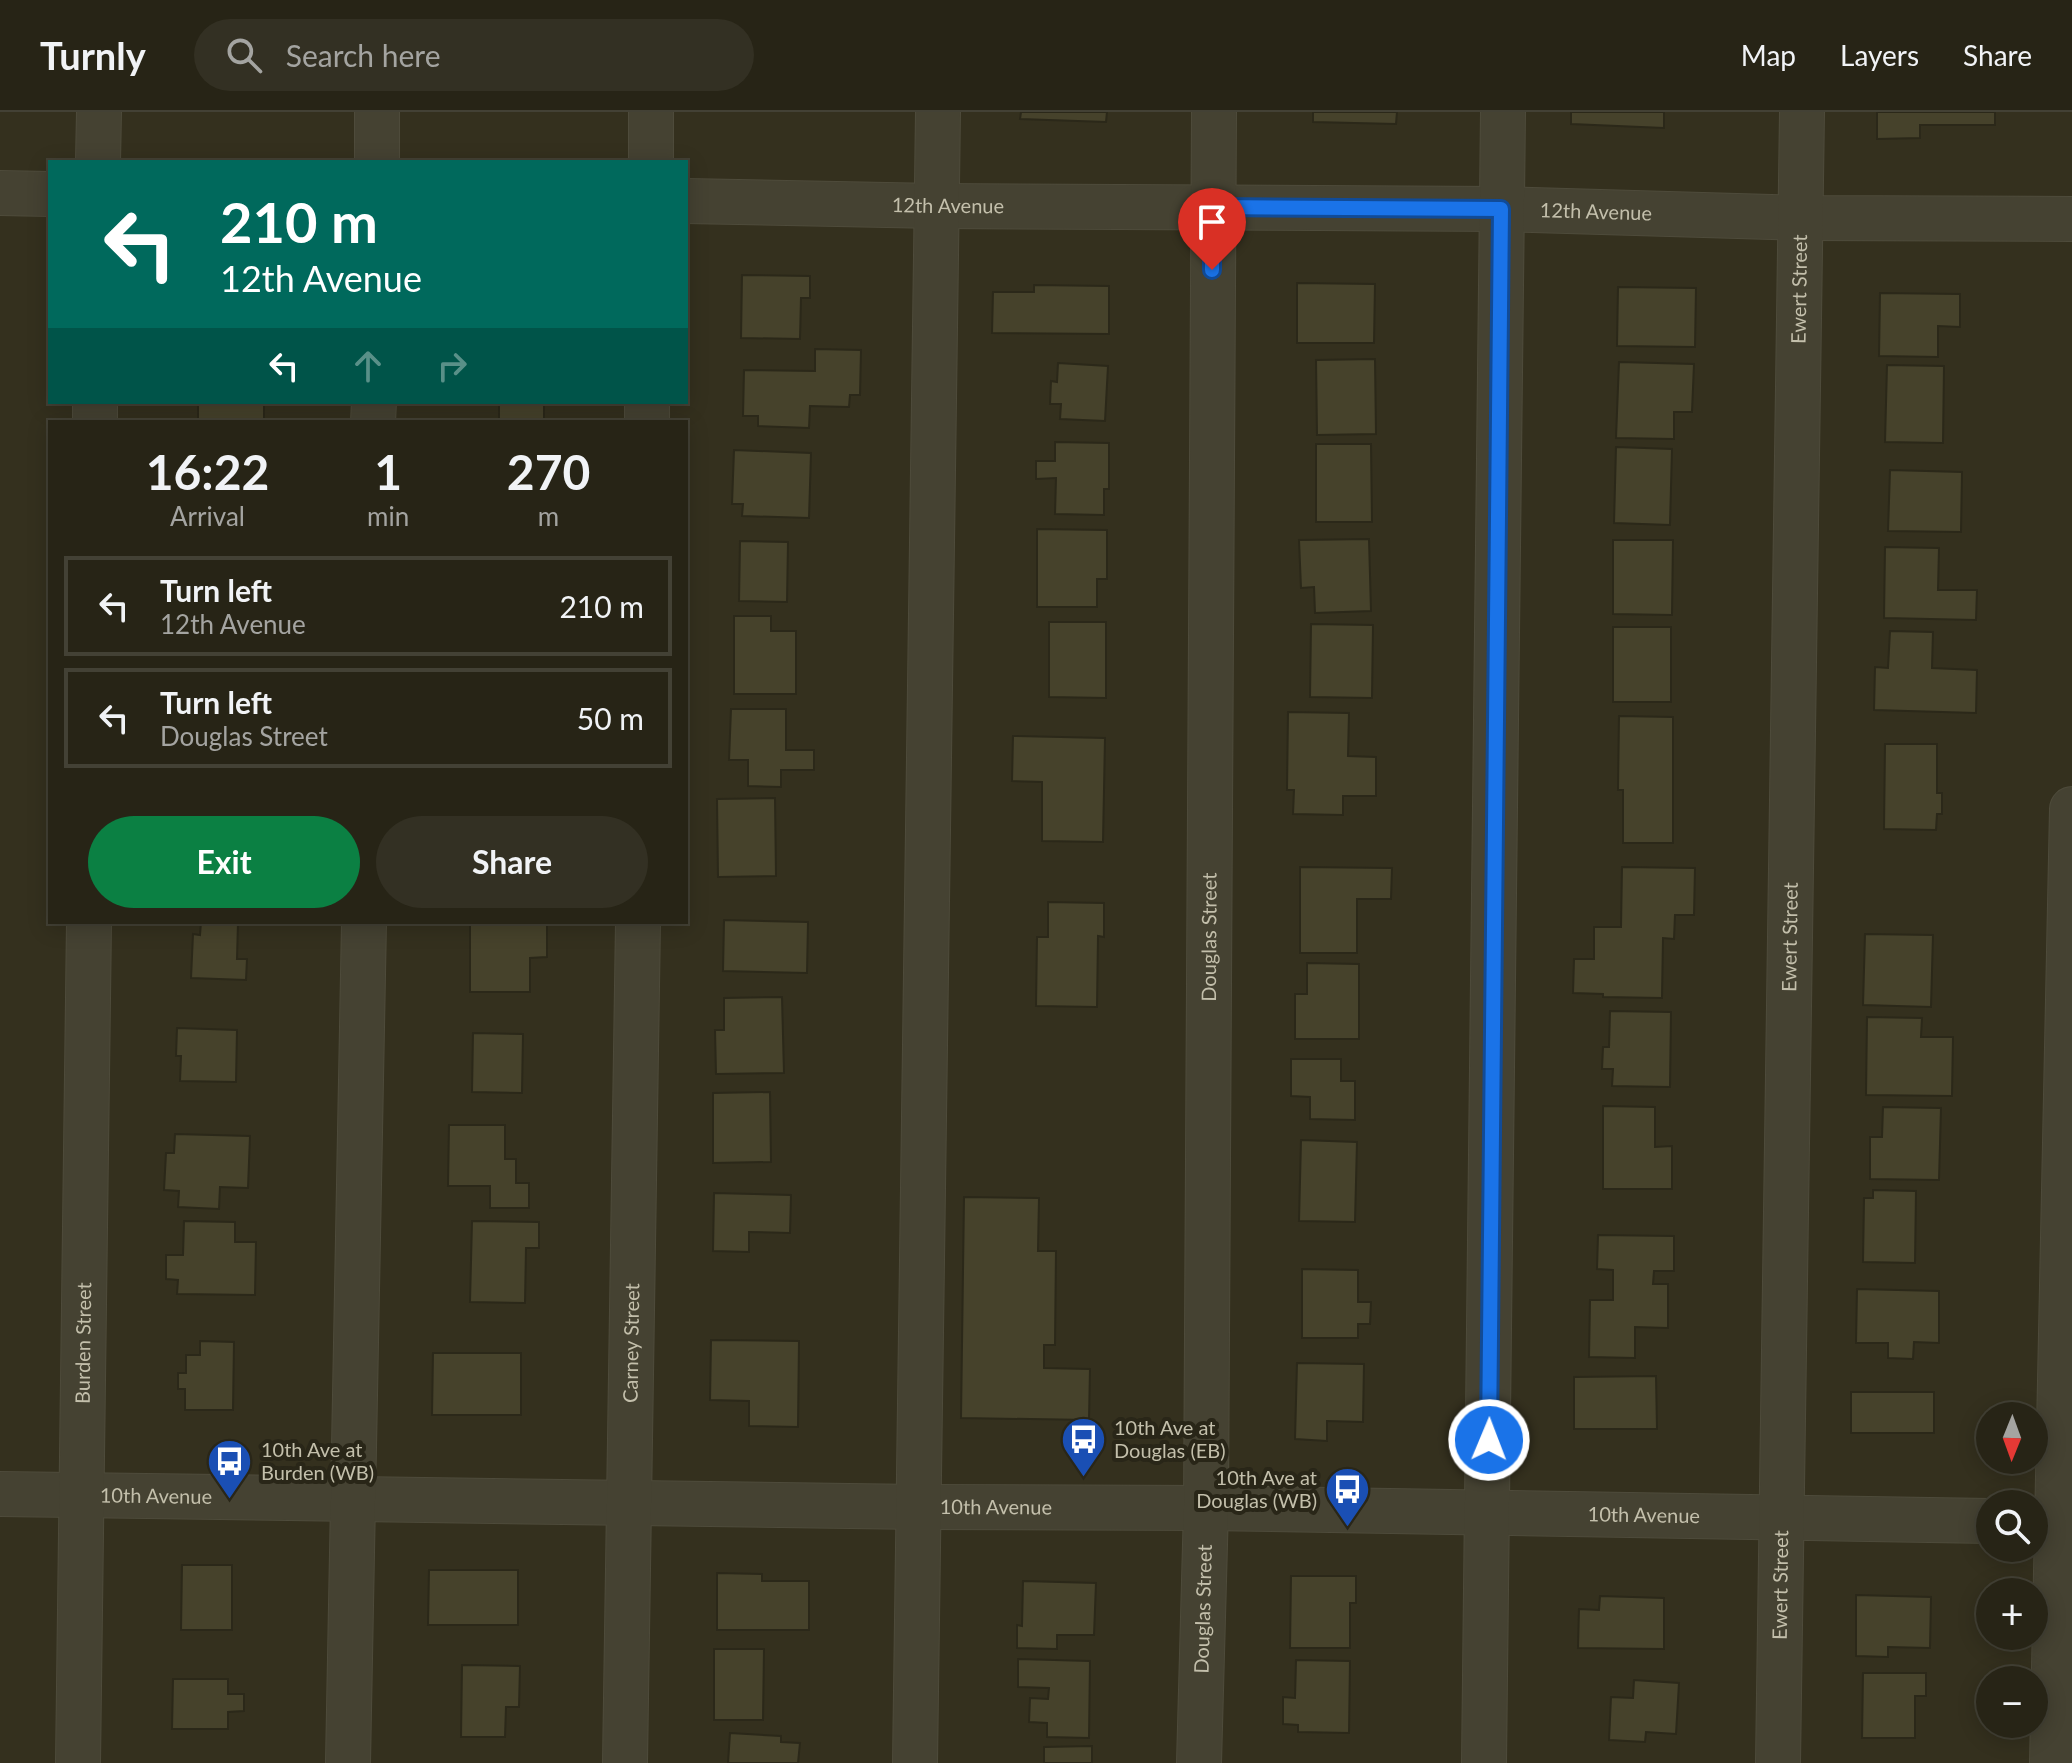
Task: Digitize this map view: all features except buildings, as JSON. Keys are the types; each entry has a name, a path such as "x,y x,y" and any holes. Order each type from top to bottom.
{"street":[{"path":"98,160 99,112"},
{"path":"377,112 377,160"},
{"path":"651,112 651,160"},
{"path":"915,1763 938,112"},
{"name":"Douglas Street","path":"1199,1763 1206,1508 1214,112"},
{"path":"1484,1763 1503,112"},
{"name":"Ewert Street","path":"1778,1763 1802,112"},
{"path":"0,193 48,194"},
{"name":"12th Avenue","path":"688,201 937,206 1501,209 1802,218 2072,219"},
{"path":"2052,1763 2072,809"},
{"name":"Burden Street","path":"78,1763 89,924"},
{"path":"348,1763 364,924"},
{"name":"Carney Street","path":"625,1763 638,924"},
{"name":"10th Avenue","path":"0,1494 1976,1521"}],"place":[{"name":"10th Ave at Douglas (EB)","path":"1083,1479"},
{"name":"10th Ave at Burden (WB)","path":"230,1501"},
{"name":"10th Ave at Douglas (WB)","path":"1348,1529"}],"route":[{"path":"1212,270 1212,207 1501,209 1489,1440"}]}
